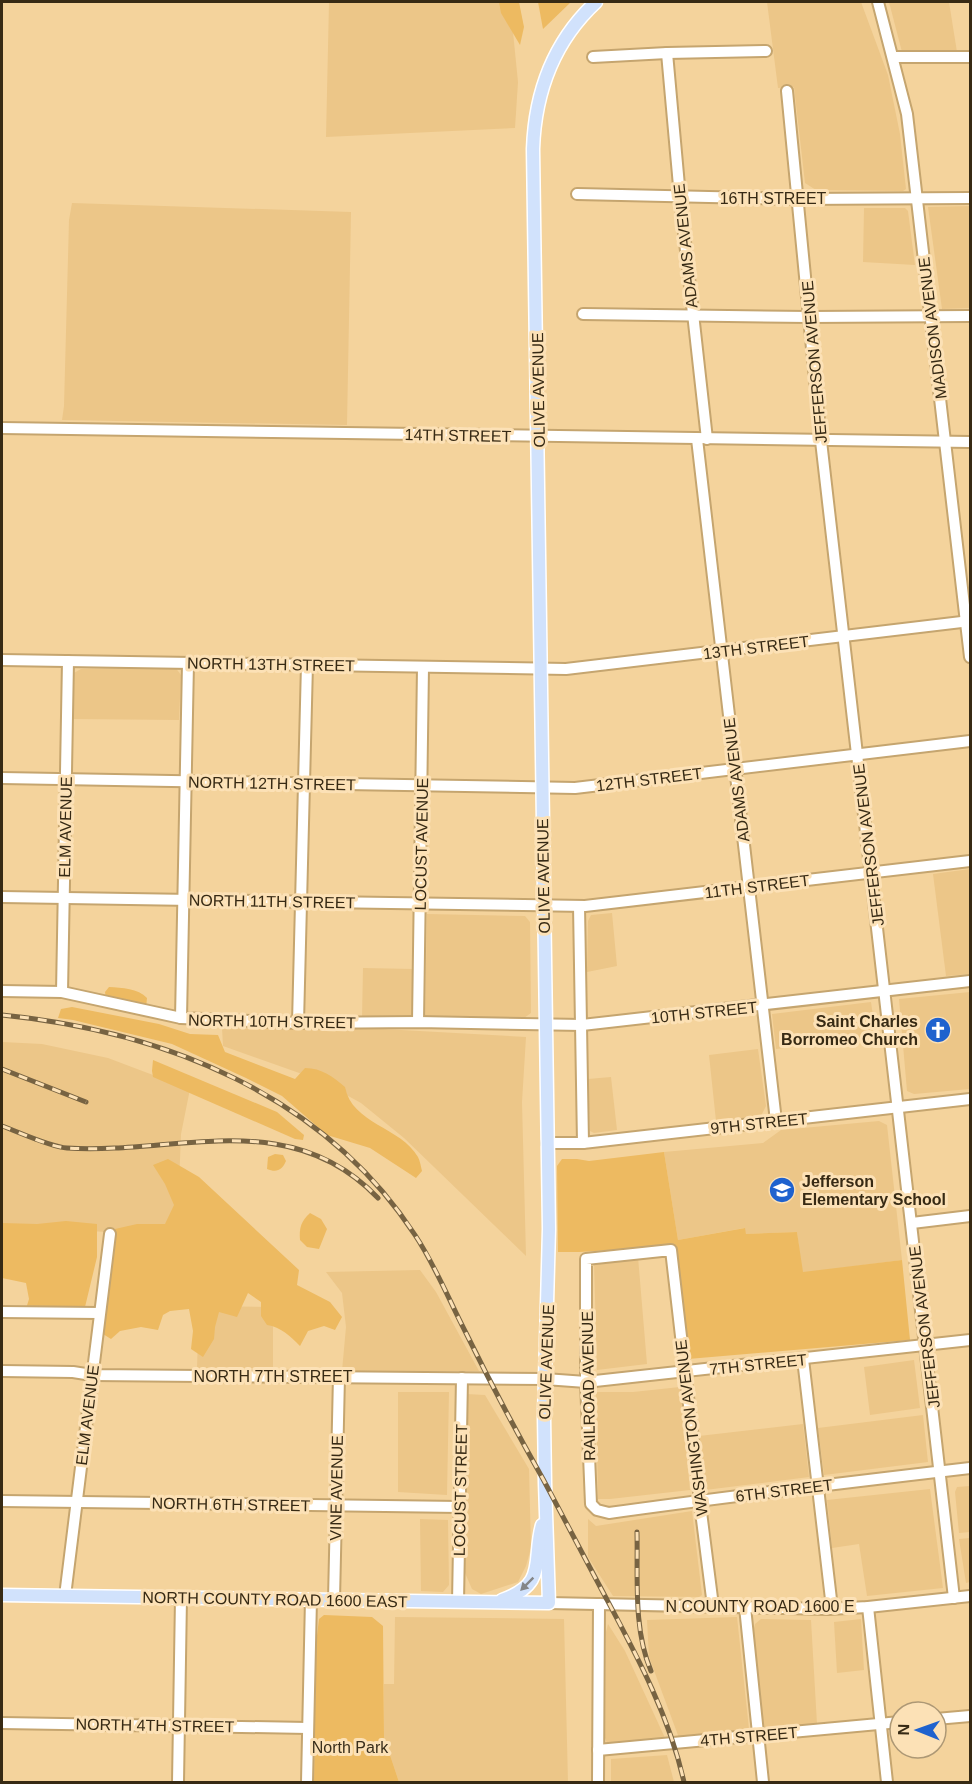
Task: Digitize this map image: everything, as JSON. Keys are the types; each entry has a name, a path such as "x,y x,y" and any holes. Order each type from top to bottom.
{"main road":[{"name":"OLIVE AVENUE","path":"549,1603 544,1483 549,1259 539,436 533,149 537,103 552,61 574,25 596,2"},
{"path":"495,1602 513,1597 532,1580 537,1572 539,1535 546,1510"},
{"name":"NORTH COUNTY ROAD 1600 EAST","path":"2,1595 549,1603"}],"street":[{"name":"MADISON AVENUE","path":"878,2 907,114 968,622 970,657"},
{"path":"593,57 667,52 766,51"},
{"name":"ADAMS AVENUE","path":"667,52 693,315 721,651 776,1121"},
{"path":"893,57 970,57"},
{"name":"JEFFERSON AVENUE","path":"787,91 821,441 954,1598"},
{"name":"16TH STREET","path":"576,194 799,199 970,198"},
{"path":"583,314 809,317 970,316"},
{"name":"14TH STREET","path":"2,428 970,442"},
{"name":"13TH STREET","path":"541,669 566,669 968,622"},
{"name":"NORTH 13TH STREET","path":"2,660 541,669"},
{"name":"ELM AVENUE","path":"62,992 68,661"},
{"path":"180,1018 188,663"},
{"path":"298,1023 307,664"},
{"name":"LOCUST AVENUE","path":"418,1022 423,667"},
{"name":"12TH STREET","path":"542,787 575,788 970,741"},
{"name":"NORTH 12TH STREET","path":"2,778 542,787"},
{"name":"11TH STREET","path":"543,906 579,906 970,861"},
{"name":"NORTH 11TH STREET","path":"2,897 543,906"},
{"path":"579,906 583,1143"},
{"name":"10TH STREET","path":"545,1024 582,1025 970,981"},
{"name":"NORTH 10TH STREET","path":"2,992 62,992 180,1018 298,1023 545,1024"},
{"name":"9TH STREET","path":"547,1143 583,1143 970,1099"},
{"path":"912,1223 970,1216"},
{"name":"ELM AVENUE","path":"65,1596 110,1234"},
{"name":"WASHINGTON AVENUE","path":"586,1259 671,1250 713,1606"},
{"name":"RAILROAD AVENUE","path":"586,1259 586,1382 591,1504 597,1510"},
{"path":"2,1312 99,1312"},
{"name":"7TH STREET","path":"545,1379 586,1382 970,1340"},
{"path":"803,1359 832,1608"},
{"name":"NORTH 7TH STREET","path":"2,1371 73,1372 92,1375 545,1379"},
{"name":"VINE AVENUE","path":"334,1600 339,1376"},
{"name":"LOCUST STREET","path":"458,1602 462,1378"},
{"name":"6TH STREET","path":"597,1510 609,1513 818,1485 970,1468"},
{"name":"NORTH 6TH STREET","path":"2,1501 460,1507"},
{"name":"N COUNTY ROAD 1600 E","path":"549,1603 832,1608 868,1607 970,1596"},
{"path":"178,1782 182,1598"},
{"path":"307,1782 311,1599"},
{"path":"598,1782 599,1604"},
{"path":"746,1607 763,1782"},
{"path":"868,1607 887,1782"},
{"path":"948,1718 970,1716"},
{"name":"NORTH 4TH STREET","path":"2,1723 308,1728"},
{"name":"4TH STREET","path":"598,1750 888,1723"}],"shaded area":[{"path":"329,2 510,2 518,82 515,128 326,137"},
{"path":"767,2 861,2 888,75 900,134 906,189 903,191 816,190 805,183 794,87 778,88"},
{"path":"889,2 949,2 957,52 902,52"},
{"path":"72,203 351,212 347,425 62,420 69,220"},
{"path":"970,206 970,308 942,309 928,207"},
{"path":"864,208 905,208 908,211 915,265 863,262"},
{"path":"175,667 181,675 179,720 72,719 72,674 81,669"},
{"path":"970,869 970,974 946,976 933,874"},
{"path":"612,913 617,966 587,972 588,921 591,915"},
{"path":"427,914 525,916 530,922 531,1013 524,1018 428,1019 425,1016"},
{"path":"363,968 414,969 413,1014 407,1019 362,1018"},
{"path":"970,992 970,1089 914,1094 907,1091 899,999"},
{"path":"871,1002 876,1037 776,1049 772,1014"},
{"path":"222,1028 383,1029 526,1037 522,1102 526,1256 404,1138 361,1103 319,1080 223,1046"},
{"path":"2,1042 42,1044 108,1058 190,1089 181,1134 177,1236 2,1226"},
{"path":"758,1049 766,1106 761,1116 716,1121 709,1055"},
{"path":"611,1077 617,1130 594,1133 590,1131 588,1079"},
{"name":"Jefferson Elementary School","path":"879,1121 887,1125 902,1260 802,1273 797,1232 746,1234 744,1228 678,1240 664,1152 763,1143 781,1130"},
{"path":"638,1257 647,1364 597,1370 594,1262"},
{"path":"420,1270 436,1292 479,1371 342,1371 346,1327 342,1293 326,1272"},
{"path":"199,1306 273,1307 273,1369 197,1368"},
{"path":"914,1360 920,1408 870,1415 864,1367"},
{"path":"680,1387 690,1490 598,1499 596,1392 633,1392"},
{"path":"398,1392 449,1392 447,1495 398,1492"},
{"path":"466,1394 485,1395 529,1469 531,1548 526,1566 518,1582 481,1594 472,1589 465,1573"},
{"path":"923,1415 928,1462 824,1475 818,1428"},
{"path":"803,1424 809,1477 705,1490 699,1436"},
{"path":"970,1486 970,1532 959,1533 955,1492 957,1487"},
{"path":"930,1489 943,1588 867,1596 859,1544 832,1548 827,1500"},
{"path":"692,1511 702,1595 699,1597 613,1596 588,1557 588,1519 596,1526"},
{"path":"420,1519 448,1520 449,1585 443,1592 421,1591"},
{"path":"970,1538 970,1582 966,1583 959,1539"},
{"path":"395,1617 564,1619 568,1782 399,1782 384,1737 384,1684 394,1684"},
{"path":"737,1617 749,1729 679,1738 649,1657 647,1620"},
{"path":"761,1619 811,1620 817,1724 764,1729 753,1632 755,1624"},
{"path":"861,1619 864,1670 837,1673 834,1622"},
{"path":"608,1624 625,1651 665,1738 607,1743 605,1738"},
{"path":"667,1755 674,1782 611,1782 611,1759"}],"green space":[{"path":"499,2 519,2 524,27 520,45 501,13"},
{"path":"538,2 571,2 543,29"},
{"path":"109,987 139,992 147,998 146,1008 106,999 105,992"},
{"path":"72,1007 159,1024 190,1034 218,1035 225,1052 295,1079 305,1068 322,1071 345,1087 349,1099 357,1109 410,1147 418,1157 422,1171 416,1178 370,1148 327,1135 282,1096 172,1044 58,1018 61,1009"},
{"path":"153,1060 277,1112 304,1135 303,1140 295,1139 153,1077"},
{"path":"664,1152 678,1240 745,1228 746,1234 797,1232 803,1272 902,1260 910,1340 688,1359 675,1246 558,1252 557,1166 562,1159 589,1161"},
{"path":"275,1154 283,1155 286,1161 281,1169 276,1171 267,1169 268,1157"},
{"path":"168,1159 199,1177 299,1270 297,1285 330,1302 342,1317 335,1330 324,1326 308,1331 300,1346 289,1335 267,1325 261,1316 261,1302 248,1293 237,1317 219,1312 214,1339 203,1357 191,1349 193,1331 189,1309 170,1311 163,1315 158,1330 141,1327 120,1331 111,1339 103,1334 115,1229 137,1224 165,1224 174,1205 153,1165"},
{"path":"310,1213 321,1219 327,1229 319,1249 307,1247 300,1240 301,1225"},
{"path":"66,1221 97,1224 97,1257 85,1307 72,1314 25,1312 29,1299 26,1283 2,1278 2,1223 37,1224"},
{"name":"North Park","path":"324,1615 372,1617 383,1626 384,1737 399,1782 314,1782 316,1644 319,1619"}],"railway":[{"path":"2,1015 62,1023 122,1036 179,1054 234,1078 286,1108 334,1143 377,1186 415,1235 429,1258 494,1388 629,1641 670,1733 684,1782"},
{"path":"2,1069 86,1102"},
{"path":"2,1126 43,1142 67,1148 230,1141 269,1143 307,1152 344,1169 378,1198"},
{"path":"637,1532 639,1620 641,1638 651,1671"}],"place":[{"name":"Saint Charles Borromeo Church","path":"938,1030"},
{"name":"Jefferson Elementary School","path":"782,1190"}]}
